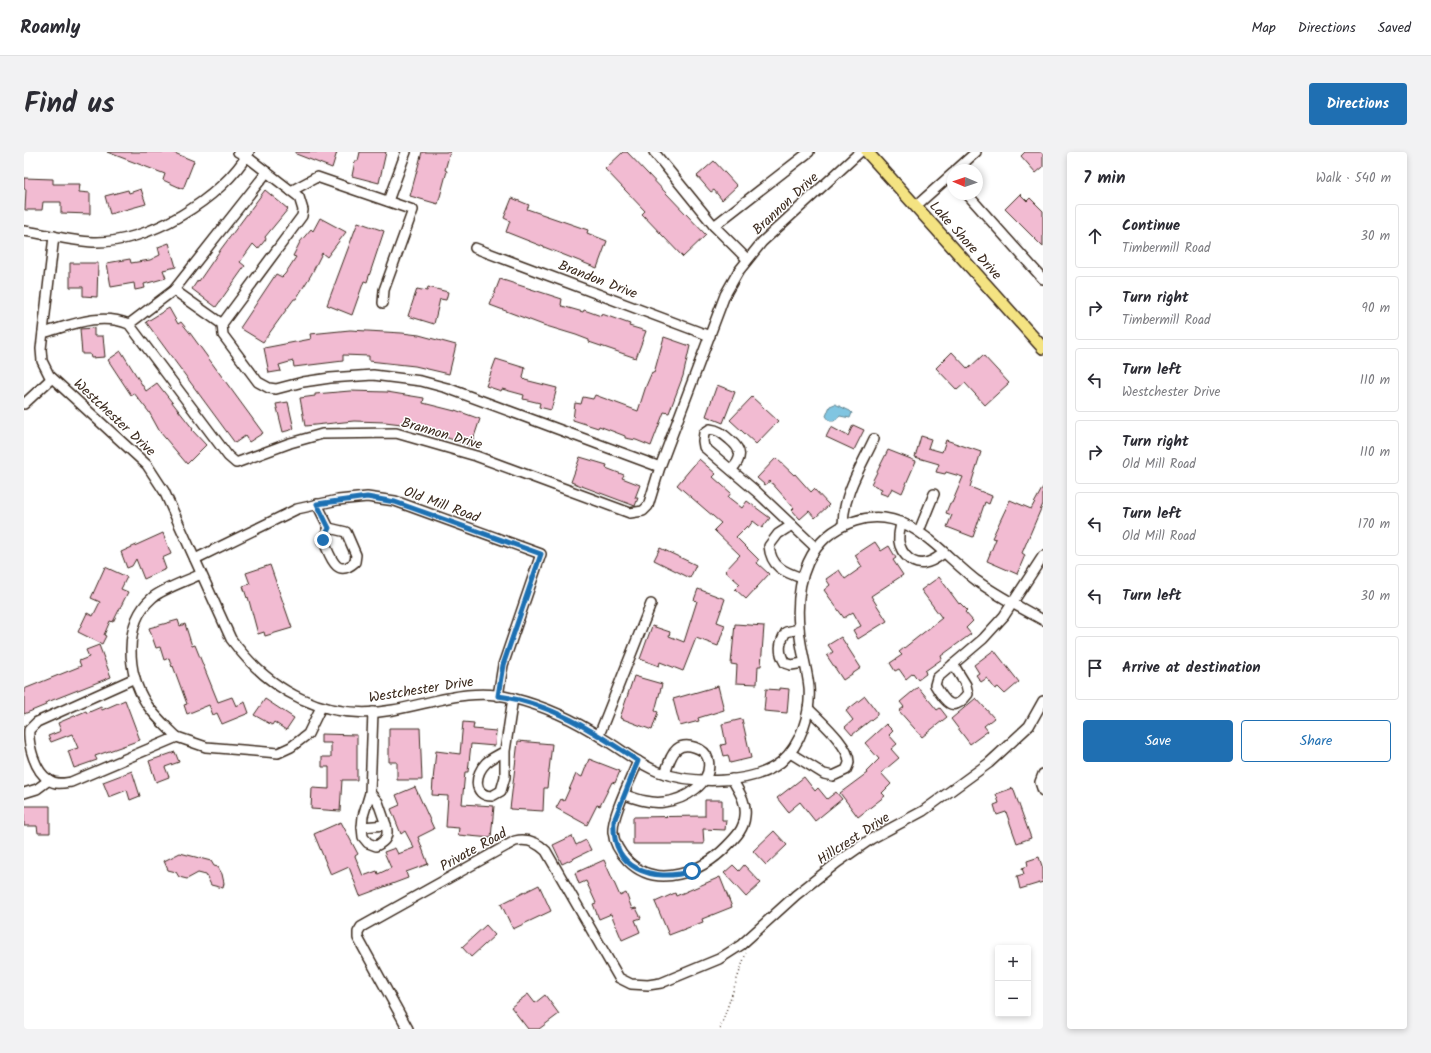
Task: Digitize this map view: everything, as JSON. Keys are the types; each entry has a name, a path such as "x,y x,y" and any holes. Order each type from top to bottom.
{"main road":[{"name":"Lake Shore Drive","path":"867,152 1043,348"}],"street":[{"path":"388,201 406,152"},
{"path":"654,152 714,226 747,260"},
{"path":"714,226 809,152"},
{"name":"Brannon Drive","path":"129,324 236,463 290,443 322,434 396,433 476,456 636,514 648,506 660,467 725,296 747,260 762,242 860,152"},
{"path":"963,164 976,152"},
{"path":"24,232 94,242 127,237 148,231 169,222 222,185 244,153 299,197 304,210 302,216 222,324 222,335 258,382 269,388 276,389 303,382 352,376 394,377 421,381 447,388 660,467"},
{"path":"43,333 91,320 117,319 129,324 174,290 266,172"},
{"path":"290,191 317,177 413,210 384,290 383,303"},
{"path":"916,206 947,179"},
{"path":"972,200 1043,279"},
{"name":"Westchester Drive","path":"54,236 43,333 42,361 52,378 147,464 164,491 231,639 244,656 269,680 302,700 321,707 355,712 373,712 392,710 464,695 513,698 554,711 599,735 638,761 666,774 704,779 732,779 757,775 770,769 790,753 803,730 808,708 809,687 799,630 798,605 802,578 806,564 815,547 834,530 869,518 880,518 902,522 919,531 978,581 1012,604 1043,620"},
{"name":"Brandon Drive","path":"475,248 710,336"},
{"path":"174,290 222,324"},
{"path":"24,404 52,378"},
{"path":"731,470 737,464 739,455 738,447 718,430 710,429 704,433 704,447 815,547"},
{"path":"843,526 846,499 874,439"},
{"path":"919,531 934,494"},
{"name":"Old Mill Road","path":"195,559 297,510 317,504 367,497 389,500 541,554 503,665 498,696"},
{"path":"317,504 329,528"},
{"path":"902,522 898,536 903,551 910,560 919,564 926,563 944,553"},
{"path":"792,525 778,534 769,546 770,555 775,565 782,571 802,578"},
{"path":"329,528 346,532 356,555 355,562 350,567 341,568 335,566 323,540 329,528"},
{"path":"953,664 982,639 1004,616 1043,556"},
{"path":"202,574 153,597 140,615 132,637 131,658 135,678 147,706 177,737 206,747 278,753 291,747 308,734 321,707"},
{"path":"599,735 651,604"},
{"path":"799,630 786,632 782,639 780,649 785,663 791,665 804,663"},
{"path":"135,678 37,722 30,730 29,739 38,767 49,780 57,783 71,782 177,737"},
{"path":"505,751 486,762 480,770 477,783 478,789 482,794 492,796 501,791 505,777 505,751 513,698"},
{"name":"Hillcrest Drive","path":"753,934 796,895 838,862 871,839 922,811 989,763 1029,726 1043,701"},
{"path":"790,753 824,774 833,776 846,770 849,763 847,753 838,740 808,708"},
{"path":"370,793 378,802 386,825 387,836 383,842 376,846 368,843 363,837 362,827 370,793 373,712"},
{"path":"625,795 647,801 663,802 678,799 694,791 704,779 708,766 708,760 704,753 697,748 685,746 678,749 672,755 666,774"},
{"path":"638,761 614,821 613,831 617,847 622,855 639,870 655,876 682,874 701,866 724,849 738,835 742,827 745,811 744,800 732,779"},
{"path":"1043,774 1040,782 1043,790"},
{"path":"24,793 37,789 49,780"},
{"path":"362,827 386,825"},
{"name":"Private Road","path":"408,1029 358,938 358,932 361,927 516,841 527,840 534,842 546,851 614,972 624,982 648,985 661,983 719,958 741,945 753,934"}],"path":[{"path":"720,1029 753,934"}],"water":[{"path":"835,404 850,411 852,413 850,418 840,416 834,421 830,421 826,416 830,406"}],"building":[{"path":"107,152 172,152 194,161 183,189 163,180 165,174"},
{"path":"296,152 337,152 332,168 296,154"},
{"path":"360,152 386,152 379,183 352,176 355,161 358,161"},
{"path":"422,152 450,152 445,170 447,171 438,204 410,196"},
{"path":"623,152 627,152 706,235 683,257 642,214 645,211 605,169"},
{"path":"1025,152 1043,152 1043,167 1036,173 1021,156"},
{"path":"714,161 737,186 722,200 714,190 711,192 697,176"},
{"path":"24,178 53,179 53,184 80,184 79,192 90,193 90,214 61,213 61,202 43,202 42,210 25,210 26,189 24,189"},
{"path":"141,189 146,204 110,214 105,196 128,190 129,193"},
{"path":"265,190 288,209 265,237 266,239 258,249 253,244 240,262 245,266 216,307 192,289"},
{"path":"1020,194 1027,201 1030,198 1043,211 1043,247 1005,209"},
{"path":"512,198 529,205 527,209 588,230 587,233 607,241 597,268 506,232 510,221 504,218"},
{"path":"320,218 346,232 327,257 322,253 311,275 296,299 294,299 263,342 240,328 276,274 282,277 285,274 296,257 293,256 300,242 311,229 313,231"},
{"path":"358,222 384,231 367,282 364,281 352,315 327,305"},
{"path":"169,243 176,267 163,270 166,278 144,284 145,288 135,290 134,283 111,287 107,263 130,259 131,263 150,260 160,255 158,247"},
{"path":"70,263 98,263 97,297 83,296 83,287 70,287"},
{"path":"500,279 562,299 562,306 583,312 584,310 601,316 602,314 630,324 629,326 646,331 636,358 490,305"},
{"path":"428,287 448,292 446,300 440,299 434,324 408,316 417,289 427,291"},
{"path":"169,308 178,324 181,322 190,333 263,433 249,442 245,436 235,443 146,322"},
{"path":"94,328 94,336 103,336 105,357 91,358 90,354 82,354 80,329"},
{"path":"350,330 419,335 456,345 449,374 415,366 369,361 369,356 343,355 343,361 294,367 293,361 279,365 281,371 269,373 264,348 311,339 310,334"},
{"path":"664,337 690,346 683,376 669,413 664,412 651,446 636,440 625,438 625,436 599,426 598,428 573,420 575,403 581,404 583,397 593,399 595,395 638,411 646,386 652,372 654,373"},
{"path":"121,351 146,391 157,383 193,429 192,430 206,445 187,464 160,432 149,412 134,393 131,395 108,360"},
{"path":"952,352 968,369 983,355 1009,383 985,405 965,383 957,390 936,368"},
{"path":"496,359 525,368 523,378 525,380 557,388 551,410 539,407 540,403 523,399 524,395 502,389 501,391 486,386"},
{"path":"717,385 735,392 723,423 706,416"},
{"path":"350,391 387,392 424,398 423,403 455,410 480,419 471,446 410,425 385,422 354,421 305,426 300,398 315,396 315,394"},
{"path":"752,397 778,421 756,444 730,420"},
{"path":"288,402 294,429 283,432 276,404"},
{"path":"853,425 864,430 854,450 826,437 831,427 848,436"},
{"path":"921,436 931,439 928,448 942,452 946,440 981,452 970,487 992,496 989,504 985,502 973,537 947,527 952,515 946,513 963,477 946,472 945,474 936,472 939,464 915,457"},
{"path":"888,450 916,461 902,493 892,488 888,496 880,493 882,489 871,484"},
{"path":"580,457 607,465 606,468 624,475 622,478 640,485 635,498 638,498 635,506 571,482"},
{"path":"776,458 794,475 795,474 811,492 814,489 829,505 815,518 809,511 800,519 792,510 794,508 770,481 765,485 757,478"},
{"path":"699,459 716,474 713,477 731,493 728,497 742,508 747,501 770,518 762,528 753,521 748,528 747,526 736,537 759,560 757,563 769,574 746,599 735,589 740,584 725,571 740,555 714,530 721,523 677,485"},
{"path":"1043,487 1043,504 1022,553 1025,555 1017,574 987,561 996,539 992,538 1010,500 1031,509"},
{"path":"163,533 171,554 162,558 166,569 144,579 136,559 132,566 127,568 121,552"},
{"path":"875,542 881,551 889,546 896,558 893,560 903,575 871,596 887,621 858,639 853,630 861,626 853,612 844,618 824,590 830,585 826,579 839,570 845,579 862,567 855,555"},
{"path":"660,548 696,565 690,578 654,560"},
{"path":"270,565 292,628 265,636 264,632 258,634 248,597 247,598 243,586 250,584 246,573"},
{"path":"105,567 127,577 121,589 128,592 113,622 110,621 102,644 78,632 87,613 93,616 100,602 91,598"},
{"path":"939,577 959,604 960,603 967,610 965,612 973,621 966,628 971,634 941,656 942,659 925,671 926,674 918,680 913,673 906,679 899,669 895,671 890,663 902,655 899,652 942,618 921,590"},
{"path":"698,589 725,599 717,622 725,625 718,646 696,638 683,671 660,662 659,666 640,659 652,626 670,632 669,636 684,642 697,601 694,600"},
{"path":"178,620 180,626 185,624 192,646 195,645 218,702 232,697 236,706 245,702 249,713 222,724 217,713 213,715 209,705 187,714 184,705 187,704 173,666 172,667 169,658 164,660 160,647 156,648 149,628"},
{"path":"735,624 764,626 761,666 758,666 757,684 736,683 737,665 731,664"},
{"path":"841,637 861,668 843,680 827,656 833,652 828,645"},
{"path":"99,645 111,677 45,703 46,705 24,714 24,689 81,666 79,661 89,657 86,650"},
{"path":"994,650 1019,682 1005,694 998,687 995,689 987,678 981,682 976,675 979,673 974,665"},
{"path":"634,676 662,684 655,711 658,712 652,730 620,718"},
{"path":"718,686 724,710 698,718 699,721 680,726 673,699"},
{"path":"918,687 937,710 940,708 947,717 922,737 899,711 904,707 900,702"},
{"path":"780,688 789,689 787,713 764,711 766,689 780,690"},
{"path":"865,696 877,712 877,715 852,735 845,727 853,720 846,711"},
{"path":"976,698 994,718 984,726 988,731 970,744 951,719"},
{"path":"265,699 294,718 286,730 274,722 272,725 254,715"},
{"path":"125,700 140,740 95,756 97,760 74,768 68,751 78,748 72,734 51,742 48,736 61,731 58,723 86,711 87,713 101,707 102,710"},
{"path":"742,719 751,758 730,763 728,755 724,756 721,745 726,744 722,724"},
{"path":"463,722 474,723 473,729 496,731 495,746 471,744 468,772 465,772 462,804 494,806 491,838 458,835 459,828 446,827 448,796 432,795 436,751 460,754"},
{"path":"886,724 893,731 889,735 897,744 891,749 899,758 881,773 891,784 882,793 885,796 858,817 840,793 867,773 866,772 879,759 865,743"},
{"path":"389,728 420,728 422,780 397,780 397,762 389,762"},
{"path":"321,734 357,735 357,780 342,780 340,811 311,809 312,788 329,789 329,767 322,767 322,757 331,757 331,743 321,743"},
{"path":"518,741 552,744 547,788 544,788 543,811 510,809"},
{"path":"175,752 179,762 165,767 169,777 156,782 149,761"},
{"path":"589,759 620,771 615,783 612,782 600,806 597,805 587,825 556,808 561,799 564,801 576,774 582,777"},
{"path":"132,771 140,796 130,800 127,790 109,797 103,782"},
{"path":"804,777 815,791 818,788 827,799 836,792 842,799 815,821 800,802 788,812 777,798"},
{"path":"415,787 434,829 418,837 428,864 406,872 408,878 360,896 349,867 331,875 314,834 341,822 358,854 355,856 363,876 377,871 378,874 391,868 384,852 395,848 398,854 414,848 405,831 401,834 391,809 400,805 396,795"},
{"path":"1013,788 1031,838 1017,843 1006,812 997,815 994,805 999,803 996,794"},
{"path":"705,800 722,800 722,820 726,820 725,830 703,829 704,844 633,844 633,817 705,816"},
{"path":"24,806 50,806 50,833 38,833 37,826 24,826"},
{"path":"774,831 787,845 766,865 753,851"},
{"path":"572,836 576,845 586,840 591,850 562,864 553,845"},
{"path":"180,853 211,861 214,866 218,867 222,874 224,883 223,888 211,885 206,875 198,873 187,879 179,877 176,872 168,870 164,861"},
{"path":"1039,857 1043,869 1043,882 1020,889 1017,876 1024,874 1022,868 1028,866 1027,861"},
{"path":"604,860 620,896 626,893 632,909 636,908 641,918 635,920 640,932 622,940 611,914 599,919 593,904 596,903 586,881 579,884 575,873"},
{"path":"733,865 739,871 744,865 761,883 746,897 724,873"},
{"path":"720,877 732,907 702,919 703,922 669,935 655,902 675,893 676,896"},
{"path":"539,885 551,911 513,929 501,904"},
{"path":"486,925 495,935 471,957 462,947"},
{"path":"528,994 535,1003 545,995 559,1014 539,1029 528,1029 511,1007"}],"route":[{"path":"323,540 329,528 317,504 367,497 395,502 541,554 503,665 498,696 513,698 554,711 599,735 638,761 614,821 613,831 617,847 622,855 632,865 639,870 655,876 670,876 692,871"}]}
